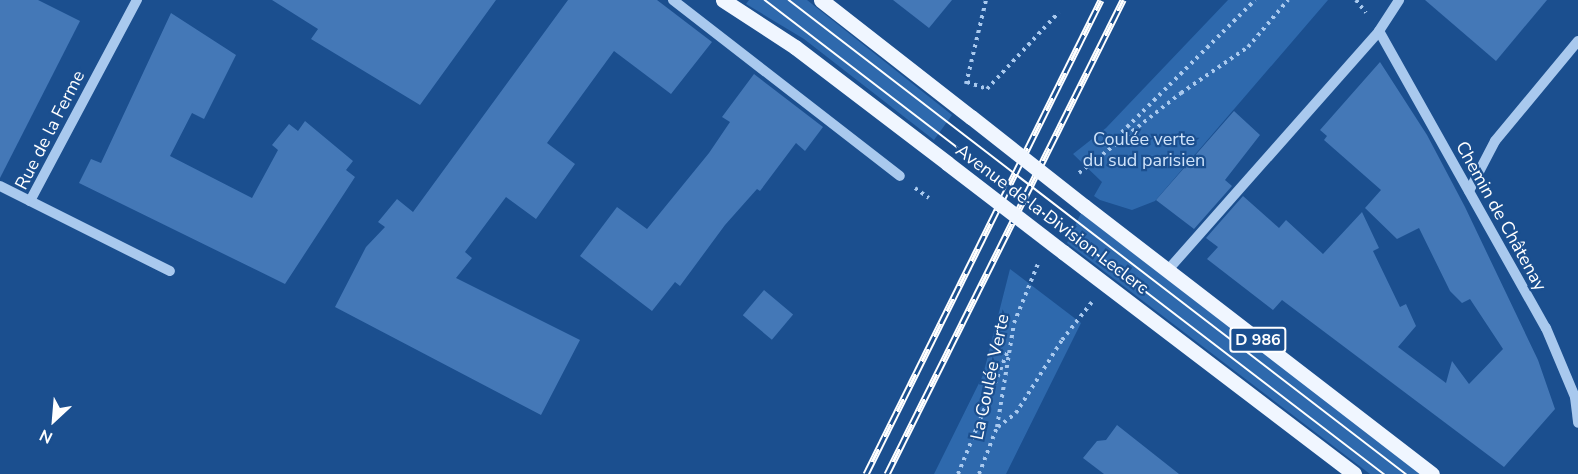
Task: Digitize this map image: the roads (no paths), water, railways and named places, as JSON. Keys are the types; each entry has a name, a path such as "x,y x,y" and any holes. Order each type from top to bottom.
{"main road":[{"name":"Avenue de la Division Leclerc","path":"723,0 795,47 1354,474"},
{"name":"Avenue de la Division Leclerc","path":"821,0 1167,271 1432,474"}],"street":[{"name":"Rue de la Ferme","path":"137,0 30,201 170,271"},
{"path":"673,0 900,176"},
{"path":"1167,271 1379,31 1399,0"},
{"name":"Chemin de Châtenay","path":"1379,31 1546,328 1576,396 1578,423"},
{"path":"1468,191 1495,141 1578,41"},
{"path":"0,186 30,201"}],"tram line":[{"path":"765,0 1384,474"},
{"path":"789,0 1406,474"}],"railway":[{"path":"866,474 1101,0"},
{"path":"887,474 1123,0"}],"park label":[{"name":"Coulée verte du sud parisien","path":"1144,150"}]}
